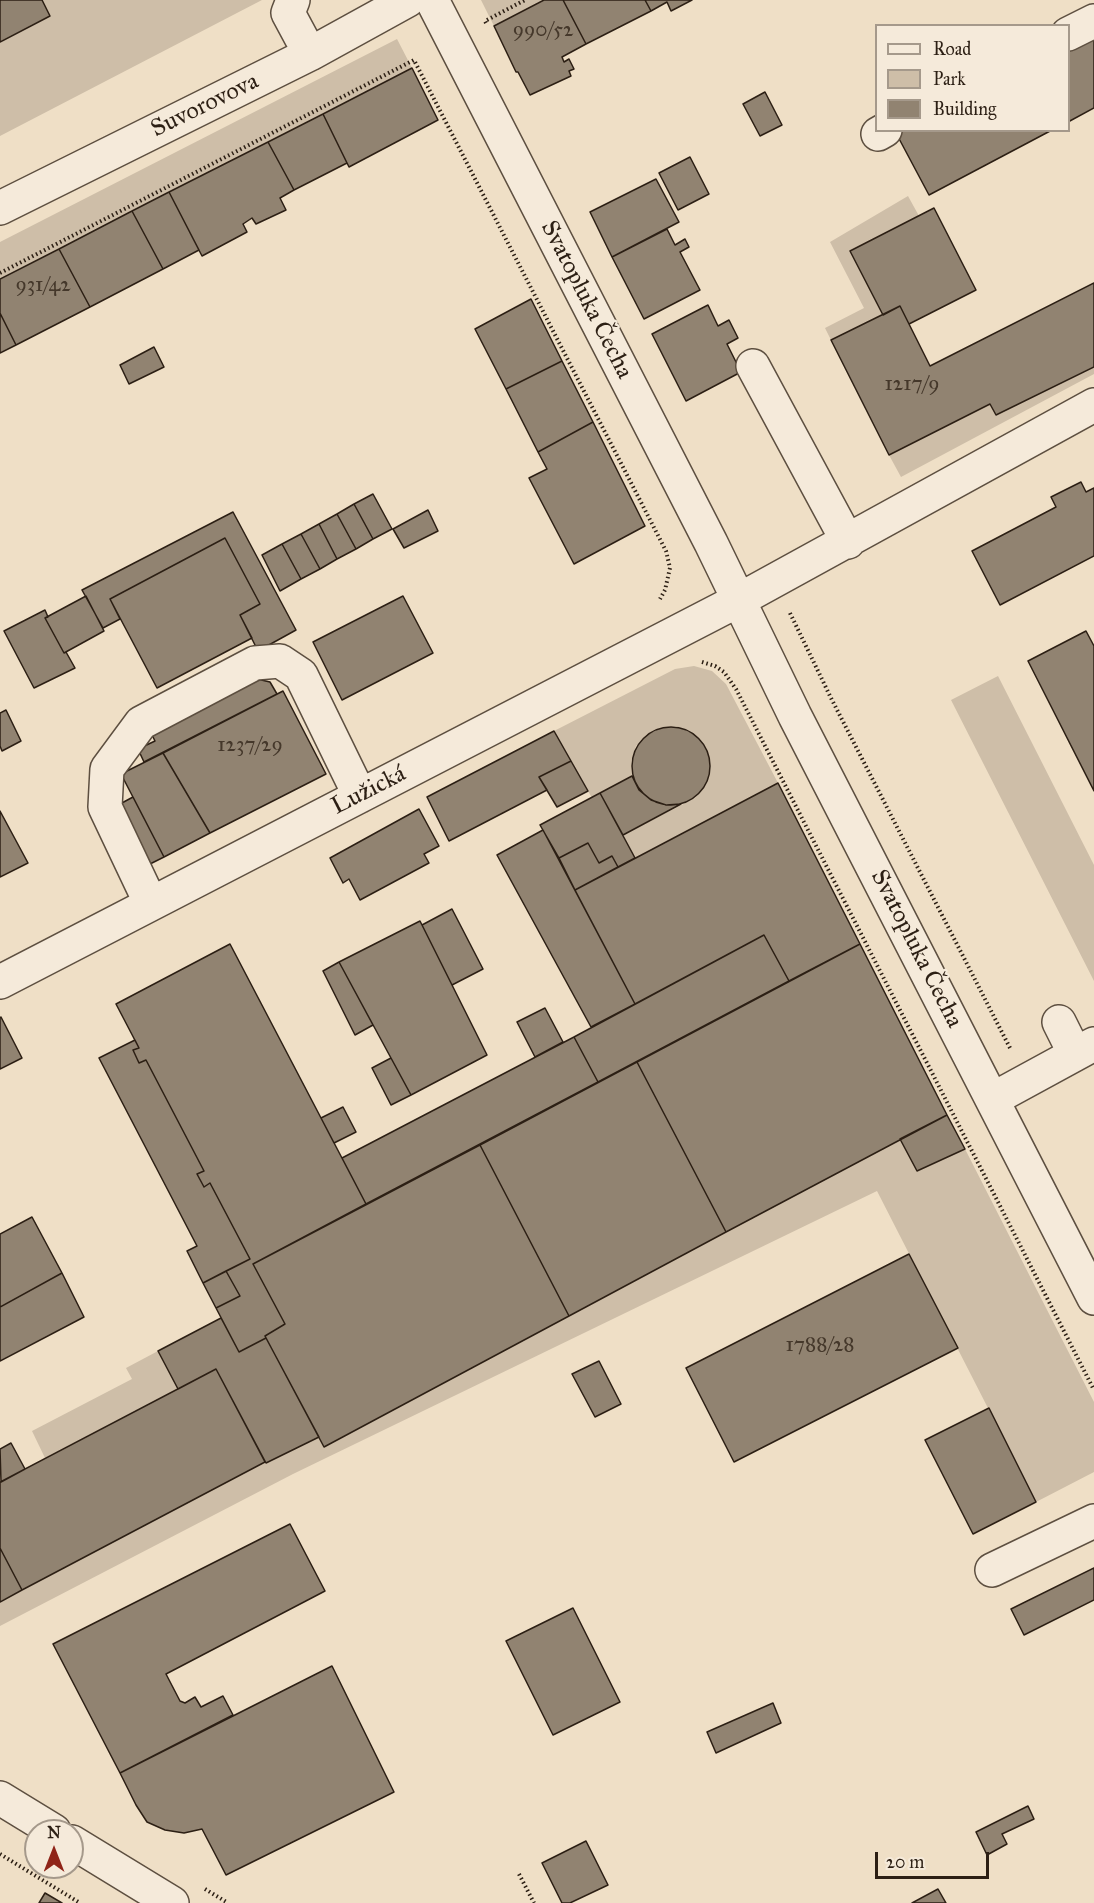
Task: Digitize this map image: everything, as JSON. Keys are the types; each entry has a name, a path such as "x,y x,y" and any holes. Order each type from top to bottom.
{"street":[{"path":"293,0 288,13 310,54"},
{"name":"Suvorovova","path":"0,207 310,54 408,0"},
{"name":"Svatopluka Čecha","path":"432,0 739,600 795,716 1094,1298"},
{"path":"1070,33 1094,21"},
{"path":"753,366 848,542"},
{"path":"739,600 1094,405"},
{"name":"Lužická","path":"0,982 739,600"},
{"path":"151,904 105,807 107,769 141,723 255,663 280,661 301,675 360,796"},
{"path":"993,1099 1085,1049 1059,1022"},
{"path":"992,1570 1094,1521"},
{"path":"0,1798 34,1819"},
{"path":"84,1849 172,1903"}],"path":[{"path":"0,273 414,60 666,550 670,568 665,590 655,606"},
{"path":"694,660 715,666 724,672 736,689 1094,1390"},
{"path":"0,1854 80,1903"},
{"path":"519,1874 534,1903"}],"green space":[{"path":"0,0 262,0 0,136"},
{"path":"481,0 544,0 494,26"},
{"path":"397,39 412,68 0,279 0,242"},
{"path":"908,196 919,216 850,251 883,315 831,340 825,328 864,308 830,242"},
{"path":"1094,367 1094,374 901,477 889,455 990,404 996,415"},
{"path":"694,666 712,671 726,684 778,783 635,858 623,835 695,798 705,786 710,771 709,756 702,742 690,732 676,726 660,728 646,735 636,746 631,761 632,776 592,798 554,731 675,669"},
{"path":"998,676 1094,865 1094,981 951,700"},
{"path":"900,1139 918,1171 965,1149 1094,1402 1094,1472 1036,1502 877,1191 293,1474 0,1626 0,1602 265,1462 319,1437 324,1446"},
{"path":"158,1351 178,1389 45,1458 32,1431 132,1379 126,1368"}],"building":[{"path":"0,0 42,0 50,16 0,42"},
{"path":"544,0 563,0 586,44 562,57 564,62 569,59 574,69 569,71 571,76 530,95 494,26"},
{"path":"563,0 645,0 651,11 586,44"},
{"path":"645,0 692,0 671,11 667,2 651,11"},
{"path":"1094,28 1094,108 1070,121 1070,41"},
{"path":"412,68 438,120 349,167 323,114"},
{"path":"765,92 782,125 760,136 743,104"},
{"path":"323,114 347,163 294,190 268,142"},
{"path":"898,132 1048,132 929,195 896,133"},
{"path":"268,142 294,190 280,198 286,210 256,224 252,218 243,224 247,232 202,256 169,192"},
{"path":"690,157 709,194 678,210 659,173"},
{"path":"656,179 679,222 612,257 590,212"},
{"path":"169,192 199,250 163,269 132,211"},
{"path":"934,208 976,290 909,324 900,306 883,315 850,251"},
{"path":"132,211 163,269 90,307 59,249"},
{"path":"667,229 675,245 685,239 689,247 680,252 700,290 644,319 612,257"},
{"path":"59,249 90,307 16,345 0,313 0,279"},
{"path":"1094,283 1094,367 996,415 990,404 889,455 831,340 900,306 930,366"},
{"path":"531,299 562,361 506,389 475,329"},
{"path":"708,305 718,326 729,320 738,338 727,344 741,372 686,401 652,334"},
{"path":"0,313 16,345 0,353"},
{"path":"154,347 164,367 129,384 120,365"},
{"path":"562,361 593,422 538,452 506,389"},
{"path":"593,422 645,526 574,564 529,478 547,469 538,452"},
{"path":"1081,482 1086,492 1094,488 1094,556 1000,605 972,551 1056,507 1051,497"},
{"path":"373,494 392,529 373,539 354,504"},
{"path":"354,504 373,539 356,549 337,514"},
{"path":"428,510 438,531 404,548 393,529"},
{"path":"233,512 296,630 258,651 240,615 260,604 225,538 110,599 120,619 103,628 82,590"},
{"path":"337,514 356,549 337,559 319,524"},
{"path":"319,524 337,559 320,569 301,534"},
{"path":"301,534 320,569 301,579 282,544"},
{"path":"225,538 260,604 240,615 252,638 157,688 110,599"},
{"path":"282,544 301,579 280,591 262,555"},
{"path":"86,596 104,631 64,653 45,618"},
{"path":"403,596 433,653 342,700 313,642"},
{"path":"45,610 48,617 45,618 75,668 34,688 4,631"},
{"path":"1086,631 1094,646 1094,791 1028,661"},
{"path":"257,679 270,682 277,694 144,762 138,749 155,741 151,733"},
{"path":"283,691 326,774 210,833 163,753"},
{"path":"6,710 21,741 2,751 0,713"},
{"path":"663,727 679,727 693,733 704,744 710,758 710,774 704,788 693,799 679,805 663,805 649,799 638,788 632,774 632,758 638,744 649,733"},
{"path":"554,731 571,761 539,777 547,790 449,841 427,797"},
{"path":"163,753 210,833 164,857 121,774"},
{"path":"571,761 588,791 557,807 539,777"},
{"path":"632,776 639,790 651,800 666,805 681,804 623,835 600,793"},
{"path":"778,783 860,944 789,981 764,935 635,1004 575,890"},
{"path":"600,793 635,858 618,867 612,856 599,863 588,843 559,858 540,825"},
{"path":"133,797 164,857 150,864 120,804"},
{"path":"419,809 439,846 424,854 429,863 360,900 349,879 343,883 330,858"},
{"path":"0,811 28,863 0,877"},
{"path":"543,830 635,1004 591,1027 497,855"},
{"path":"588,843 599,863 612,856 618,867 575,890 559,858"},
{"path":"452,909 483,969 452,985 422,925"},
{"path":"420,921 487,1055 411,1095 339,962"},
{"path":"764,935 789,981 598,1082 574,1037"},
{"path":"230,944 366,1204 253,1264 285,1324 265,1336 266,1338 239,1352 216,1308 240,1296 226,1271 250,1259 210,1183 204,1187 197,1174 204,1171 146,1060 139,1063 133,1050 139,1048 116,1004"},
{"path":"860,944 947,1115 726,1232 637,1062"},
{"path":"339,962 373,1025 355,1035 323,971"},
{"path":"545,1008 563,1042 535,1057 517,1022"},
{"path":"0,1018 22,1058 0,1069"},
{"path":"574,1037 598,1082 366,1204 342,1158"},
{"path":"135,1040 139,1048 133,1050 139,1063 146,1060 204,1171 197,1174 204,1187 210,1183 250,1259 203,1283 187,1251 197,1246 99,1058"},
{"path":"391,1058 411,1095 391,1105 372,1068"},
{"path":"637,1062 726,1232 569,1316 480,1145"},
{"path":"343,1107 356,1132 334,1143 321,1118"},
{"path":"947,1115 965,1149 917,1171 900,1139"},
{"path":"480,1145 569,1316 324,1447 265,1336 285,1324 253,1264"},
{"path":"32,1217 62,1273 0,1307 0,1234"},
{"path":"909,1254 958,1348 734,1462 686,1368"},
{"path":"226,1271 240,1296 216,1308 203,1283"},
{"path":"62,1273 84,1317 0,1361 0,1307"},
{"path":"221,1318 239,1352 266,1338 319,1437 266,1463 216,1369 178,1389 158,1351"},
{"path":"599,1361 621,1404 595,1417 572,1374"},
{"path":"216,1369 265,1462 22,1590 0,1548 0,1482"},
{"path":"989,1408 1036,1502 973,1534 925,1440"},
{"path":"11,1443 25,1469 1,1482 0,1449"},
{"path":"290,1524 325,1591 166,1674 180,1701 185,1703 195,1697 201,1707 223,1696 233,1715 120,1773 53,1644"},
{"path":"0,1548 22,1590 0,1602"},
{"path":"1094,1568 1094,1600 1024,1635 1011,1609"},
{"path":"573,1608 620,1702 553,1735 506,1641"},
{"path":"332,1666 394,1792 226,1875 202,1829 184,1833 165,1830 147,1822 120,1773"},
{"path":"773,1703 781,1723 716,1753 707,1732"},
{"path":"1028,1806 1034,1819 1002,1834 1007,1844 987,1855 976,1832"},
{"path":"586,1841 608,1885 570,1903 562,1903 542,1863"},
{"path":"938,1889 946,1903 912,1903"},
{"path":"45,1893 62,1903 39,1903"}]}
